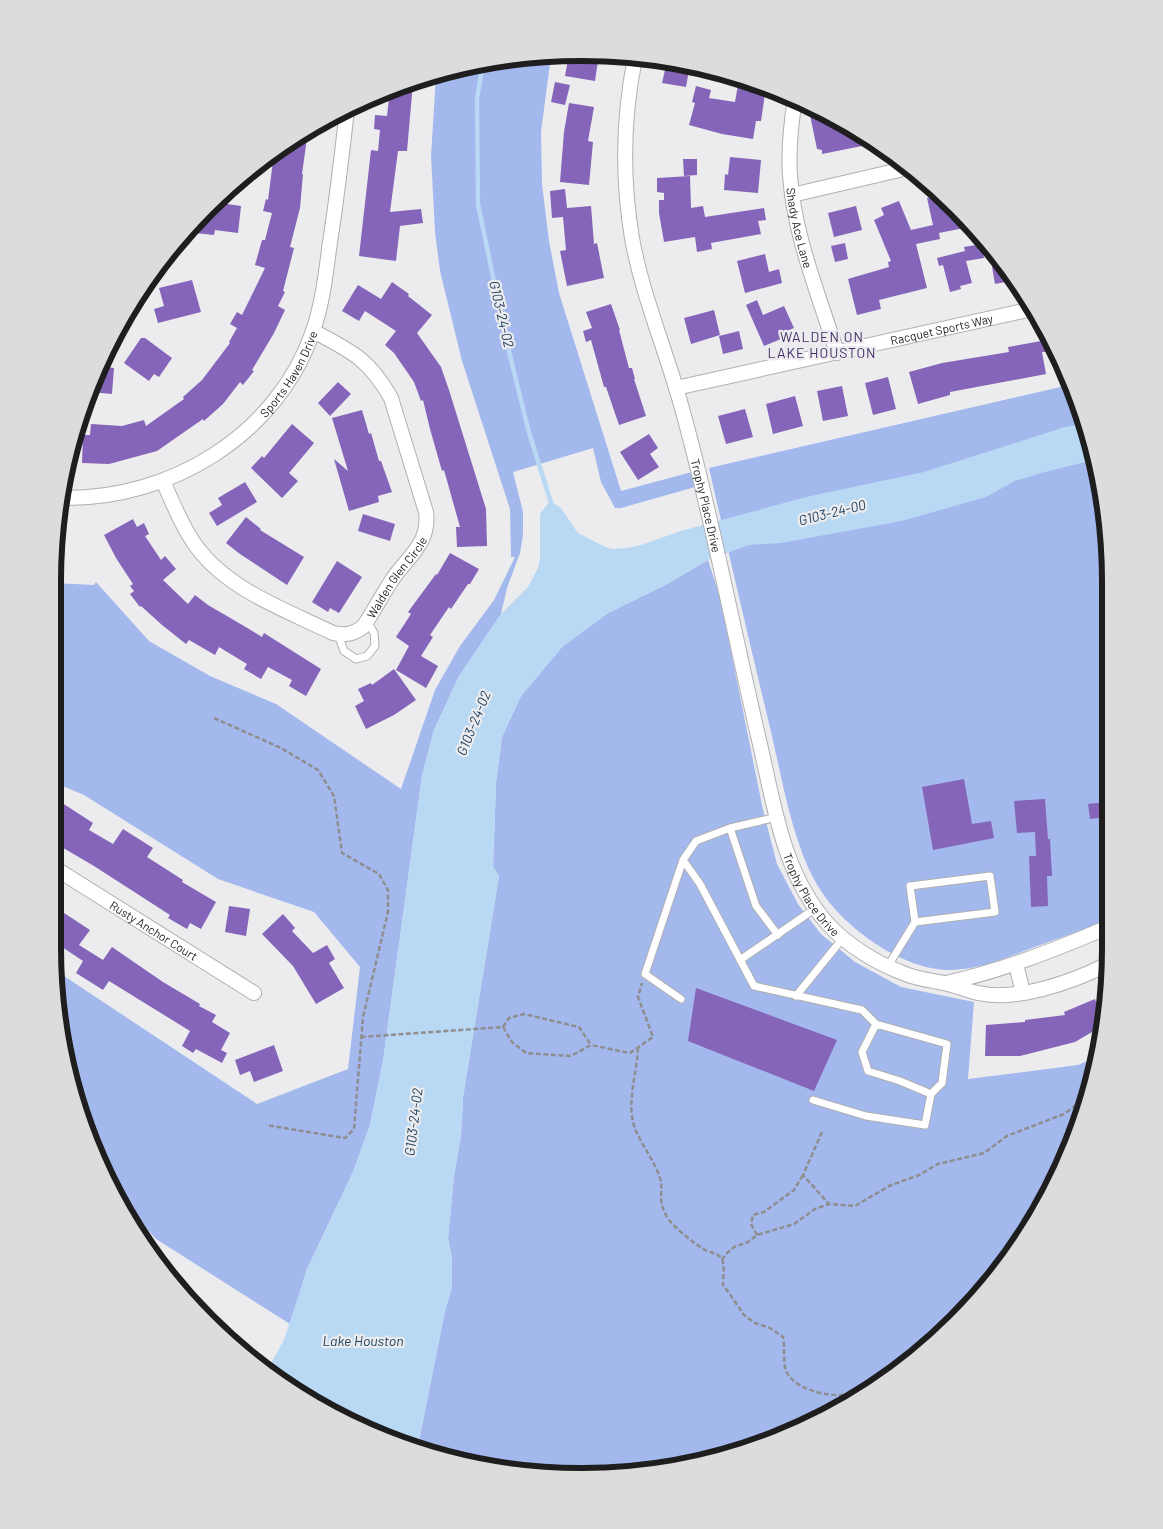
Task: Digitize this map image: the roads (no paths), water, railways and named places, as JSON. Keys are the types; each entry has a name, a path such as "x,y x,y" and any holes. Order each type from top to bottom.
{"street":[{"name":"Trophy Place Drive","path":"634,64 628,101 625,166 627,200 639,271 676,388 704,494 745,680 778,817 792,867 800,885 828,924 843,938 888,966 913,976 981,994 1024,993 1056,985 1101,967"},
{"name":"Shady Ace Lane","path":"793,106 789,158 792,195 803,247 837,353"},
{"name":"Sports Haven Drive","path":"68,498 110,496 163,482 229,445 257,420 269,406 295,369 313,331 325,278 346,118"},
{"path":"792,195 899,170"},
{"name":"Racquet Sports Way","path":"676,388 1025,310"},
{"name":"Walden Glen Circle","path":"313,331 357,354 382,381 391,398 426,512 428,525 416,551 394,577 366,621 357,631 345,635 338,634"},
{"path":"163,482 192,540 213,564 249,591 338,634"},
{"name":"Rusty Anchor Court","path":"61,872 254,993"},
{"path":"945,983 983,975 1016,964 1102,930"},
{"path":"1016,964 1024,993"}],"lane":[{"path":"338,634 344,651 356,660 368,656 376,646 374,633 366,621"},
{"path":"681,999 645,974 683,860 696,841 730,828 778,817"},
{"path":"730,828 756,906 778,935"},
{"path":"683,860 700,884 754,986 862,1010 876,1024 947,1044 942,1083 931,1094 925,1125 866,1116 813,1100"},
{"path":"888,966 915,922 910,886 990,876 995,912 915,922"},
{"path":"740,960 816,908"},
{"path":"796,996 843,938"},
{"path":"876,1024 862,1052 868,1071 900,1081 931,1094"}],"water":[{"name":"Lake Houston","path":"1077,425 1088,462 1015,481 986,497 902,521 781,543 749,545 708,560 667,584 608,613 562,647 521,696 502,737 496,783 493,866 499,876 463,1097 461,1135 454,1176 448,1238 452,1258 452,1287 445,1311 419,1441 351,1414 321,1398 270,1364 284,1340 307,1269 353,1172 370,1125 383,1061 422,776 434,730 459,676 501,614 528,587 538,568 540,559 540,514 550,501 561,508 578,533 605,547 612,549 627,548 681,531 806,497 924,472"}],"waterway":[{"name":"G103-24-02","path":"482,71 477,99 478,204 505,335 528,429 552,506"}],"district":[{"name":"WALDEN ON LAKE HOUSTON","path":"822,344"}],"water label":[{"name":"G103-24-00","path":"832,512"}]}
